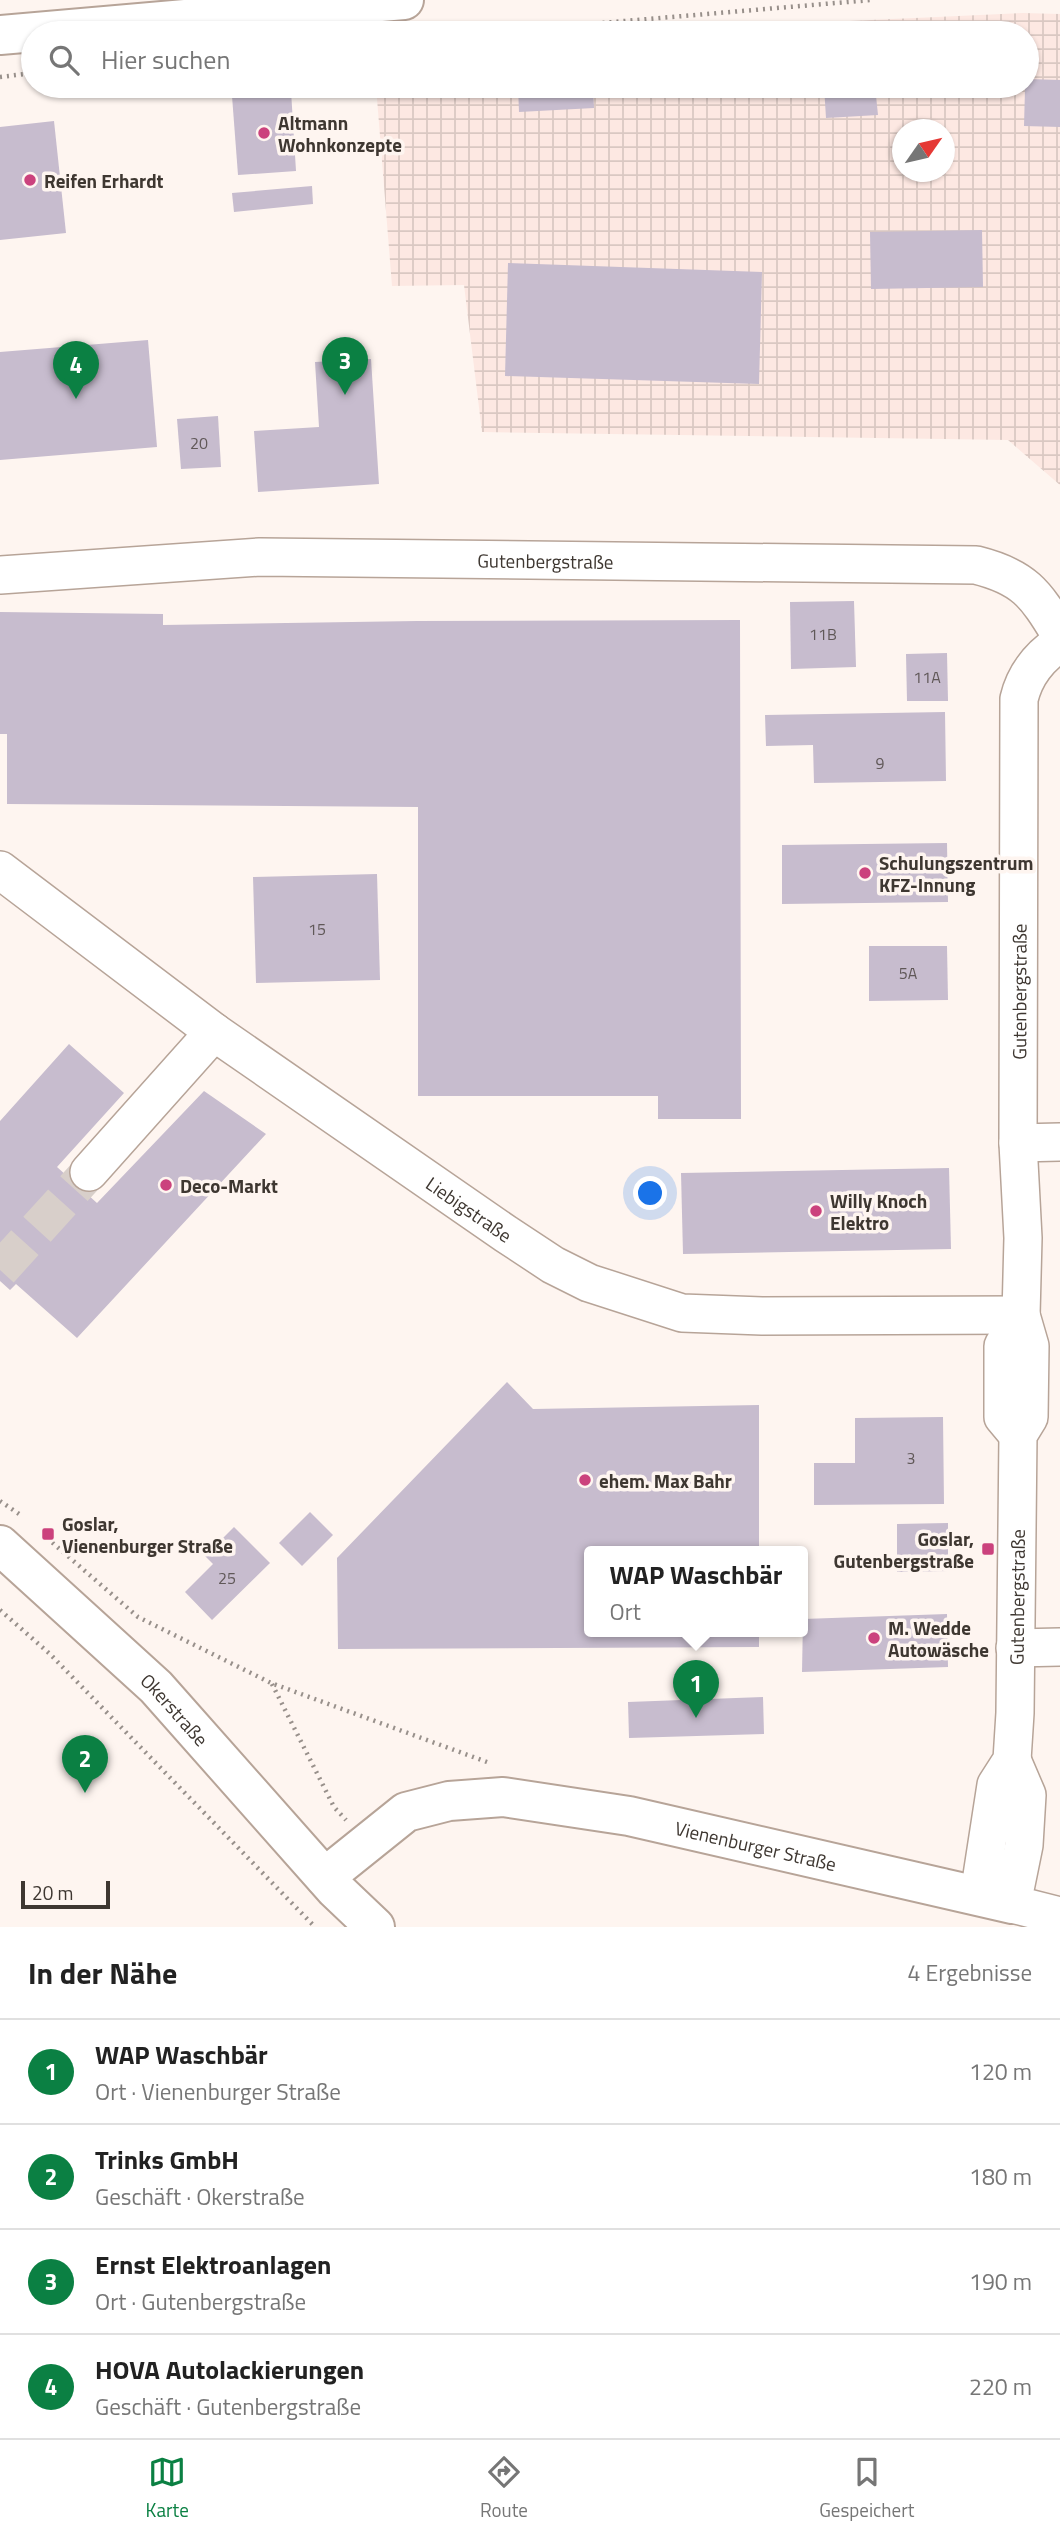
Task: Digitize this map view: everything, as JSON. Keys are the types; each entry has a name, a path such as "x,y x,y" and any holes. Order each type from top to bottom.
{"main road":[{"path":"154,21 404,0"},
{"path":"0,34 21,32"},
{"name":"Okerstraße","path":"0,1545 156,1687 330,1883"},
{"name":"Vienenburger Straße","path":"330,1883 366,1842 406,1812 449,1801 503,1797 629,1816 995,1899"},
{"path":"330,1883 449,1801"},
{"path":"330,1883 344,1916 352,1927"},
{"path":"330,1883 375,1927"}],"street":[{"name":"Gutenbergstraße","path":"0,575 260,557 976,565 1004,572 1023,583 1040,601 1060,634"},
{"name":"Gutenbergstraße","path":"995,1899 996,1785 1012,1759 1018,1435 1029,1417 1030,1346 1021,1315 1023,1238 1018,1143 1019,699 1030,672 1044,654 1060,643"},
{"name":"Liebigstraße","path":"0,870 214,1032 553,1265 639,1301 682,1313 762,1316 1021,1315"},
{"path":"89,1172 214,1032"},
{"path":"1018,1143 1060,1142"},
{"path":"1015,1648 1060,1647"},
{"name":"Vienenburger Straße","path":"995,1899 1060,1916"}],"path":[{"path":"625,21 872,0"},
{"path":"0,77 21,75"},
{"path":"0,1501 32,1524"},
{"path":"41,1533 138,1618 271,1683 491,1764"},
{"path":"0,1609 50,1654 315,1927"},
{"path":"271,1683 334,1807 366,1842"}],"shaded area":[{"path":"1023,13 1060,14 1060,485 1008,440 482,432 464,285 392,286 377,98 1039,98 1039,21 848,21"}],"building":[{"path":"1039,79 1060,80 1060,127 1024,126 1025,98 1039,98"},
{"name":"Altmann Wohnkonzepte","path":"232,98 291,98 296,171 238,175"},
{"path":"518,98 594,98 594,108 519,112"},
{"path":"825,98 876,98 878,115 826,118"},
{"name":"Reifen Erhardt","path":"54,121 66,233 0,240 0,127"},
{"path":"312,186 313,204 234,212 232,193"},
{"path":"982,230 983,287 871,289 870,232"},
{"path":"508,263 762,272 759,384 505,376"},
{"path":"148,340 157,447 0,460 0,352"},
{"path":"371,359 379,484 258,492 254,431 319,427 315,362"},
{"path":"218,416 221,467 181,469 177,419"},
{"path":"854,601 856,667 791,669 790,602"},
{"path":"0,612 163,614 163,625 740,620 741,1119 658,1119 658,1096 418,1096 418,807 7,804 7,734 0,734"},
{"path":"947,653 948,701 907,701 906,654"},
{"path":"945,712 946,781 814,783 813,745 766,746 765,715"},
{"name":"Schulungszentrum KFZ-Innung","path":"947,843 948,902 782,904 782,845"},
{"path":"377,874 380,980 256,983 253,877"},
{"path":"869,946 947,946 948,1000 869,1001"},
{"name":"Deco-Markt","path":"69,1044 124,1093 57,1167 97,1203 204,1091 266,1134 77,1338 16,1284 10,1290 0,1281 0,1121"},
{"name":"Willy Knoch Elektro","path":"949,1168 951,1249 683,1254 681,1173"},
{"name":"ehem. Max Bahr","path":"507,1382 533,1409 759,1405 759,1546 584,1546 584,1637 759,1637 759,1647 338,1649 337,1558"},
{"path":"943,1417 944,1504 814,1505 814,1463 855,1463 855,1418"},
{"path":"310,1512 333,1535 302,1566 279,1543"},
{"path":"948,1523 948,1571 897,1572 897,1524"},
{"path":"234,1527 270,1563 212,1620 185,1592 213,1564 205,1556"},
{"name":"M. Wedde Autowäsche","path":"947,1614 948,1667 802,1672 803,1637 808,1637 808,1619"},
{"path":"763,1697 764,1734 629,1738 628,1702"}],"tunnel":[{"path":"0,1270 89,1172"}],"place":[{"name":"Altmann Wohnkonzepte","path":"264,133"},
{"name":"Reifen Erhardt","path":"30,180"},
{"name":"Ernst Elektroanlagen","path":"345,395"},
{"name":"HOVA Autolackierungen","path":"76,399"},
{"name":"Schulungszentrum KFZ-Innung","path":"865,873"},
{"name":"Deco-Markt","path":"166,1185"},
{"name":"Willy Knoch Elektro","path":"816,1211"},
{"name":"ehem. Max Bahr","path":"585,1480"},
{"name":"Goslar, Vienenburger Straße","path":"48,1534"},
{"name":"Goslar, Gutenbergstraße","path":"988,1549"},
{"name":"M. Wedde Autowäsche","path":"874,1638"},
{"name":"WAP Waschbär","path":"696,1718"},
{"name":"Trinks GmbH","path":"85,1793"}]}
